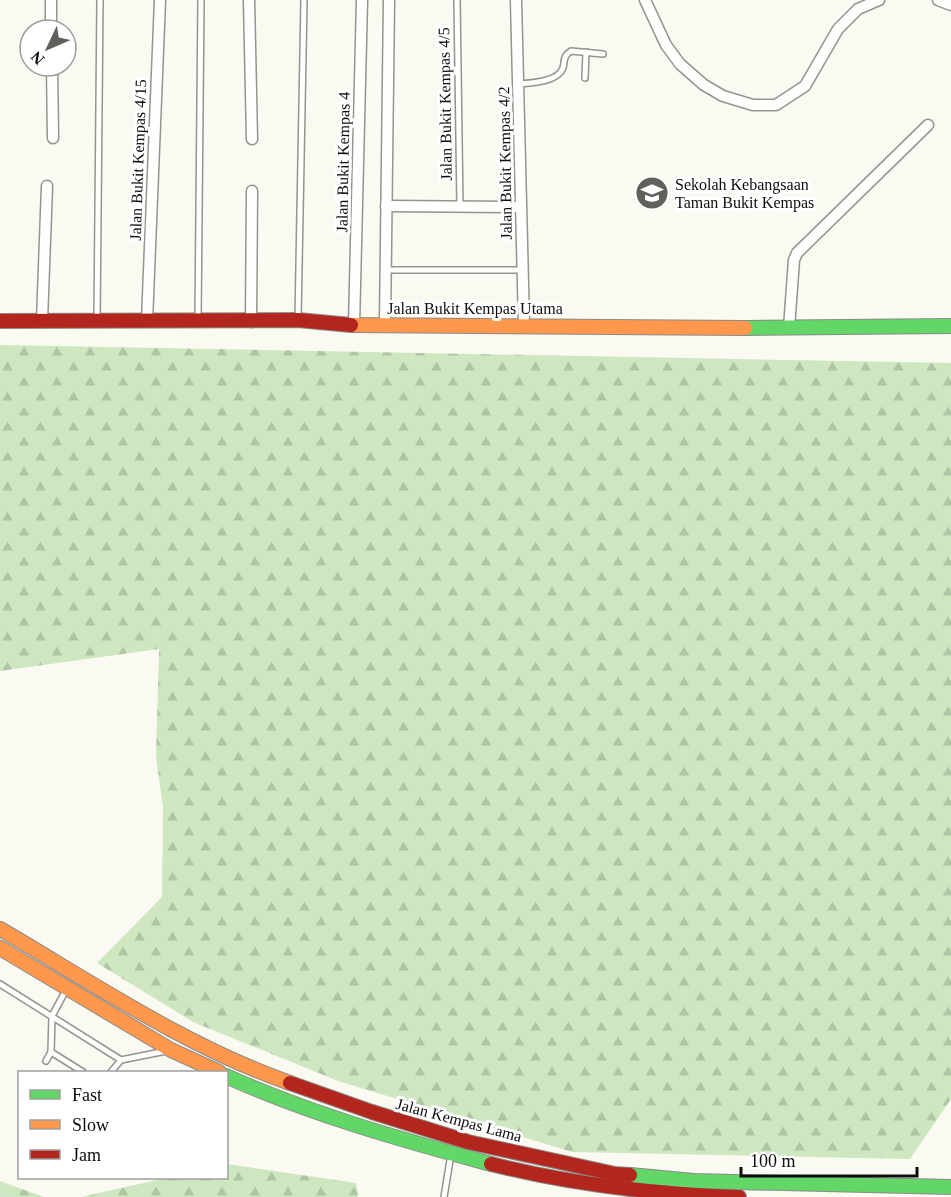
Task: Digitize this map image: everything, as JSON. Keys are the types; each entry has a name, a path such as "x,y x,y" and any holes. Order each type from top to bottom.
{"main road":[{"name":"Jalan Bukit Kempas Utama","path":"0,321 251,322 298,320 354,325 789,328 951,326"},
{"name":"Jalan Kempas Lama","path":"0,929 178,1034 269,1076 468,1142 615,1174 694,1181 951,1187"},
{"path":"0,948 171,1050 217,1071"},
{"name":"Jalan Kempas Lama","path":"228,1077 256,1090 452,1153 588,1190 739,1197"}],"street":[{"path":"51,0 51,18"},
{"name":"Jalan Bukit Kempas 4/15","path":"147,321 159,0"},
{"path":"249,0 252,139"},
{"name":"Jalan Bukit Kempas 4","path":"354,325 362,0"},
{"path":"385,324 389,0"},
{"name":"Jalan Bukit Kempas 4/2","path":"516,0 524,325"},
{"path":"645,0 666,45 680,64 704,85 723,96 753,105 776,105 805,86 838,29 858,9 879,0"},
{"path":"938,0 951,5"},
{"path":"52,78 53,138"},
{"path":"789,328 796,253 928,125"},
{"path":"42,321 47,186"},
{"path":"251,322 252,191"},
{"path":"386,206 520,207"}],"lane":[{"path":"97,321 100,0"},
{"path":"198,321 201,0"},
{"path":"298,320 304,0"},
{"name":"Jalan Bukit Kempas 4/5","path":"457,0 460,207"},
{"path":"519,84 541,83 560,73 568,52 574,50 603,54"},
{"path":"585,78 586,52"},
{"path":"386,270 522,270"},
{"path":"0,984 121,1060"},
{"path":"46,1061 51,1052 52,1016 67,988"},
{"path":"112,1071 121,1060 171,1050"},
{"path":"51,1052 81,1071"},
{"path":"444,1197 452,1153"}],"green space":[{"path":"0,345 951,363 951,1099 910,1159 572,1152 338,1081 193,1022 97,963 162,897 163,808 156,756 159,649 0,671"},
{"path":"228,1164 356,1183 358,1197 81,1197 162,1179 228,1179"},
{"path":"0,1181 44,1197 0,1197"}],"traffic: fast":[{"path":"745,328 951,326"},
{"path":"228,1077 323,1114 390,1136 491,1164"},
{"path":"630,1175 694,1181 951,1187"}],"traffic: slow":[{"path":"351,325 745,328"},
{"path":"0,929 178,1033 290,1083"},
{"path":"0,948 171,1050 217,1071"}],"traffic: jam":[{"path":"0,321 298,320 351,325"},
{"path":"290,1083 468,1142 615,1174 630,1175"},
{"path":"491,1164 583,1183 676,1194 739,1197"}],"place":[{"name":"Sekolah Kebangsaan Taman Bukit Kempas","path":"652,193"}]}
